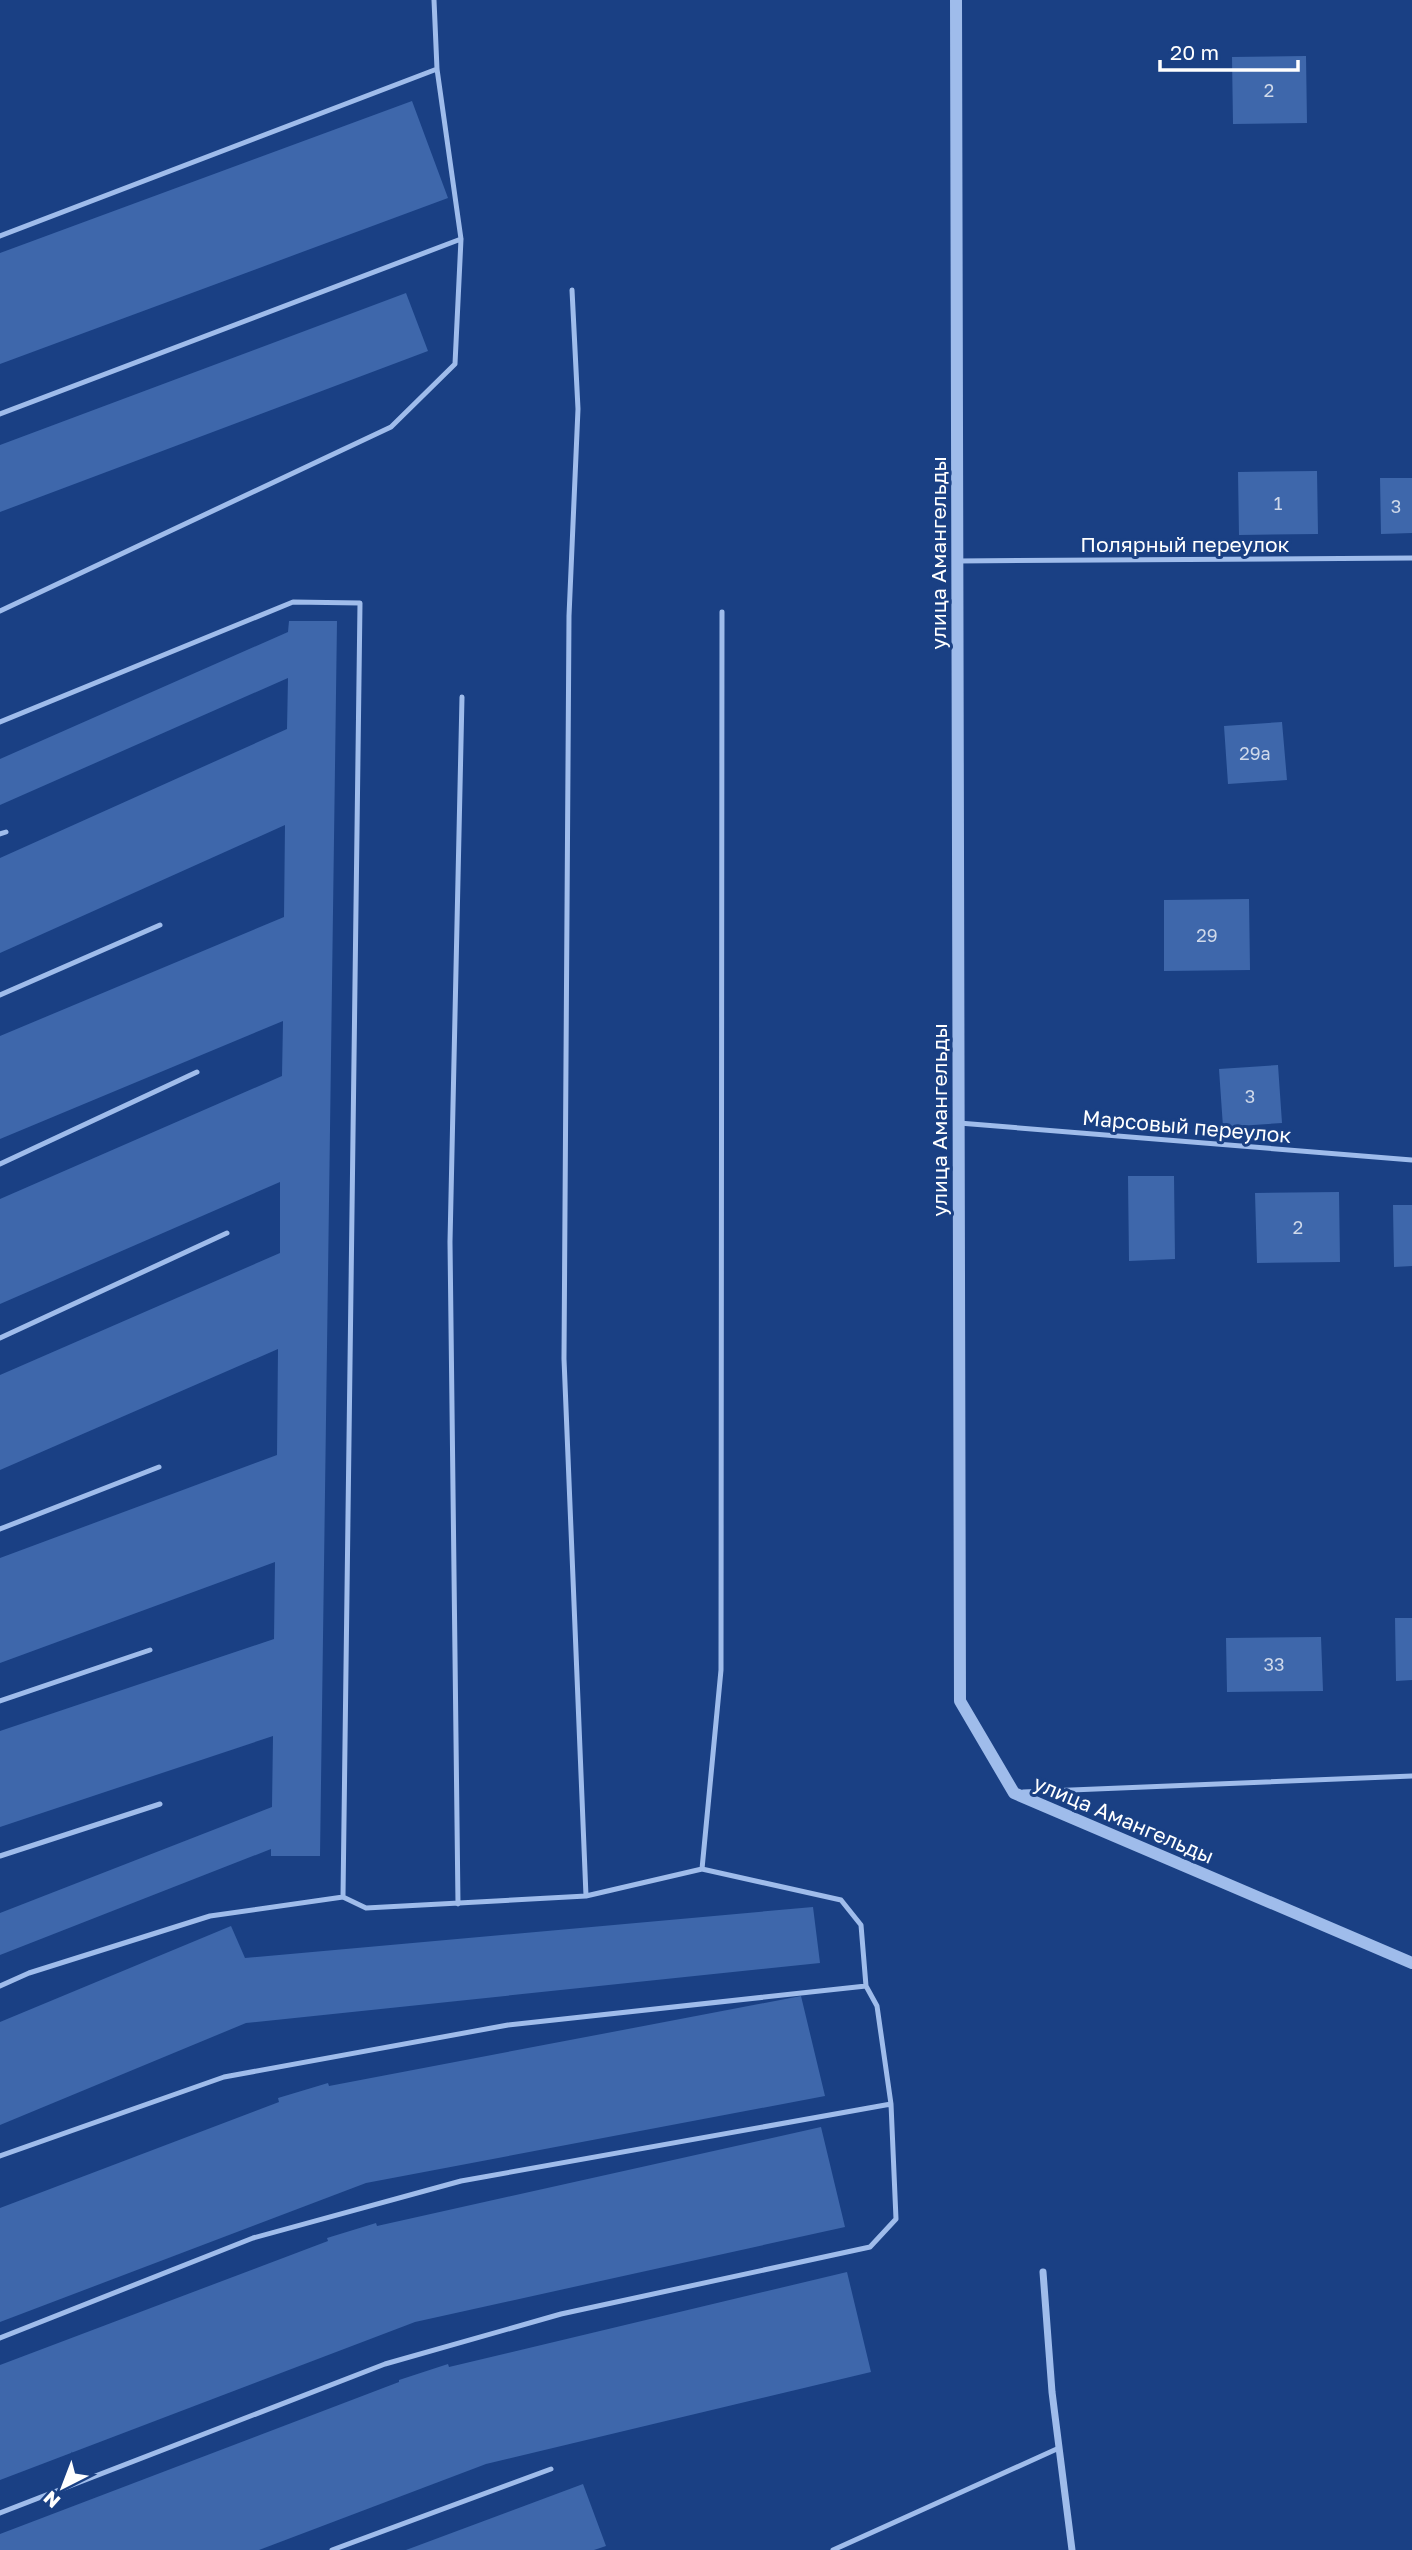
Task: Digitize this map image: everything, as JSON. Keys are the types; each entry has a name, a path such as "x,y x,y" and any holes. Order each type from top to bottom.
{"street":[{"name":"улица Амангельды","path":"956,0 960,1701 1014,1793 1412,1963"},
{"path":"1043,2272 1052,2392 1072,2550"}],"lane":[{"path":"0,611 391,427 455,364 461,239 437,69 434,0"},
{"path":"0,236 437,69"},
{"path":"0,414 461,239"},
{"path":"572,290 578,409 569,616 564,1359 586,1896"},
{"name":"Полярный переулок","path":"957,561 1412,558"},
{"path":"0,722 293,602 360,603 343,1897"},
{"path":"702,1869 721,1671 722,612"},
{"path":"458,1904 450,1242 462,696"},
{"path":"0,995 160,925"},
{"path":"0,1164 197,1072"},
{"name":"Марсовый переулок","path":"959,1124 1412,1160"},
{"path":"0,1338 227,1233"},
{"path":"0,1529 159,1467"},
{"path":"0,1701 150,1650"},
{"path":"1014,1793 1412,1776"},
{"path":"0,1856 160,1804"},
{"path":"0,1986 29,1973 210,1916 343,1897 366,1908 586,1896 702,1869 841,1900 861,1925 866,1986 877,2006 891,2104 896,2218 870,2248 561,2314 385,2364 0,2513"},
{"path":"0,2156 224,2077 509,2025 866,1986"},
{"path":"0,2338 253,2238 461,2181 891,2104"},
{"path":"834,2550 1059,2448"},
{"path":"332,2550 551,2469"}],"building":[{"path":"1306,56 1307,123 1233,124 1232,57"},
{"path":"412,101 448,198 0,364 0,253"},
{"path":"406,293 428,351 0,512 0,445"},
{"path":"1317,471 1318,534 1239,535 1238,472"},
{"path":"1380,478 1412,478 1412,533 1381,534"},
{"path":"289,621 337,621 320,1856 271,1856 271,1849 0,1955 0,1913 272,1807 273,1736 0,1827 0,1731 274,1639 275,1562 0,1663 0,1558 277,1455 278,1349 0,1470 0,1375 280,1253 280,1182 0,1304 0,1199 282,1076 283,1021 0,1139 0,1036 284,917 285,825 0,953 0,858 287,729 288,678 0,805 0,759 288,632"},
{"path":"1282,722 1287,780 1228,784 1224,726"},
{"path":"1249,899 1250,970 1164,971 1164,900"},
{"path":"1278,1065 1282,1123 1223,1127 1219,1069"},
{"path":"1128,1176 1174,1176 1175,1259 1129,1261"},
{"path":"1339,1192 1340,1262 1257,1263 1255,1193"},
{"path":"1393,1205 1412,1205 1412,1266 1394,1267"},
{"path":"1395,1618 1412,1618 1412,1680 1396,1681"},
{"path":"1321,1637 1323,1691 1227,1692 1226,1638"},
{"path":"813,1907 820,1963 246,2023 0,2125 0,2022 231,1926 245,1958"},
{"path":"801,1996 825,2096 366,2183 0,2322 0,2208 279,2102 278,2098 328,2083 329,2086"},
{"path":"821,2127 845,2227 415,2322 0,2480 0,2365 328,2241 327,2238 376,2223 377,2226"},
{"path":"847,2272 871,2372 486,2464 259,2550 0,2550 0,2534 399,2380 448,2364 449,2367"},
{"path":"583,2484 606,2546 594,2550 406,2550"}]}
